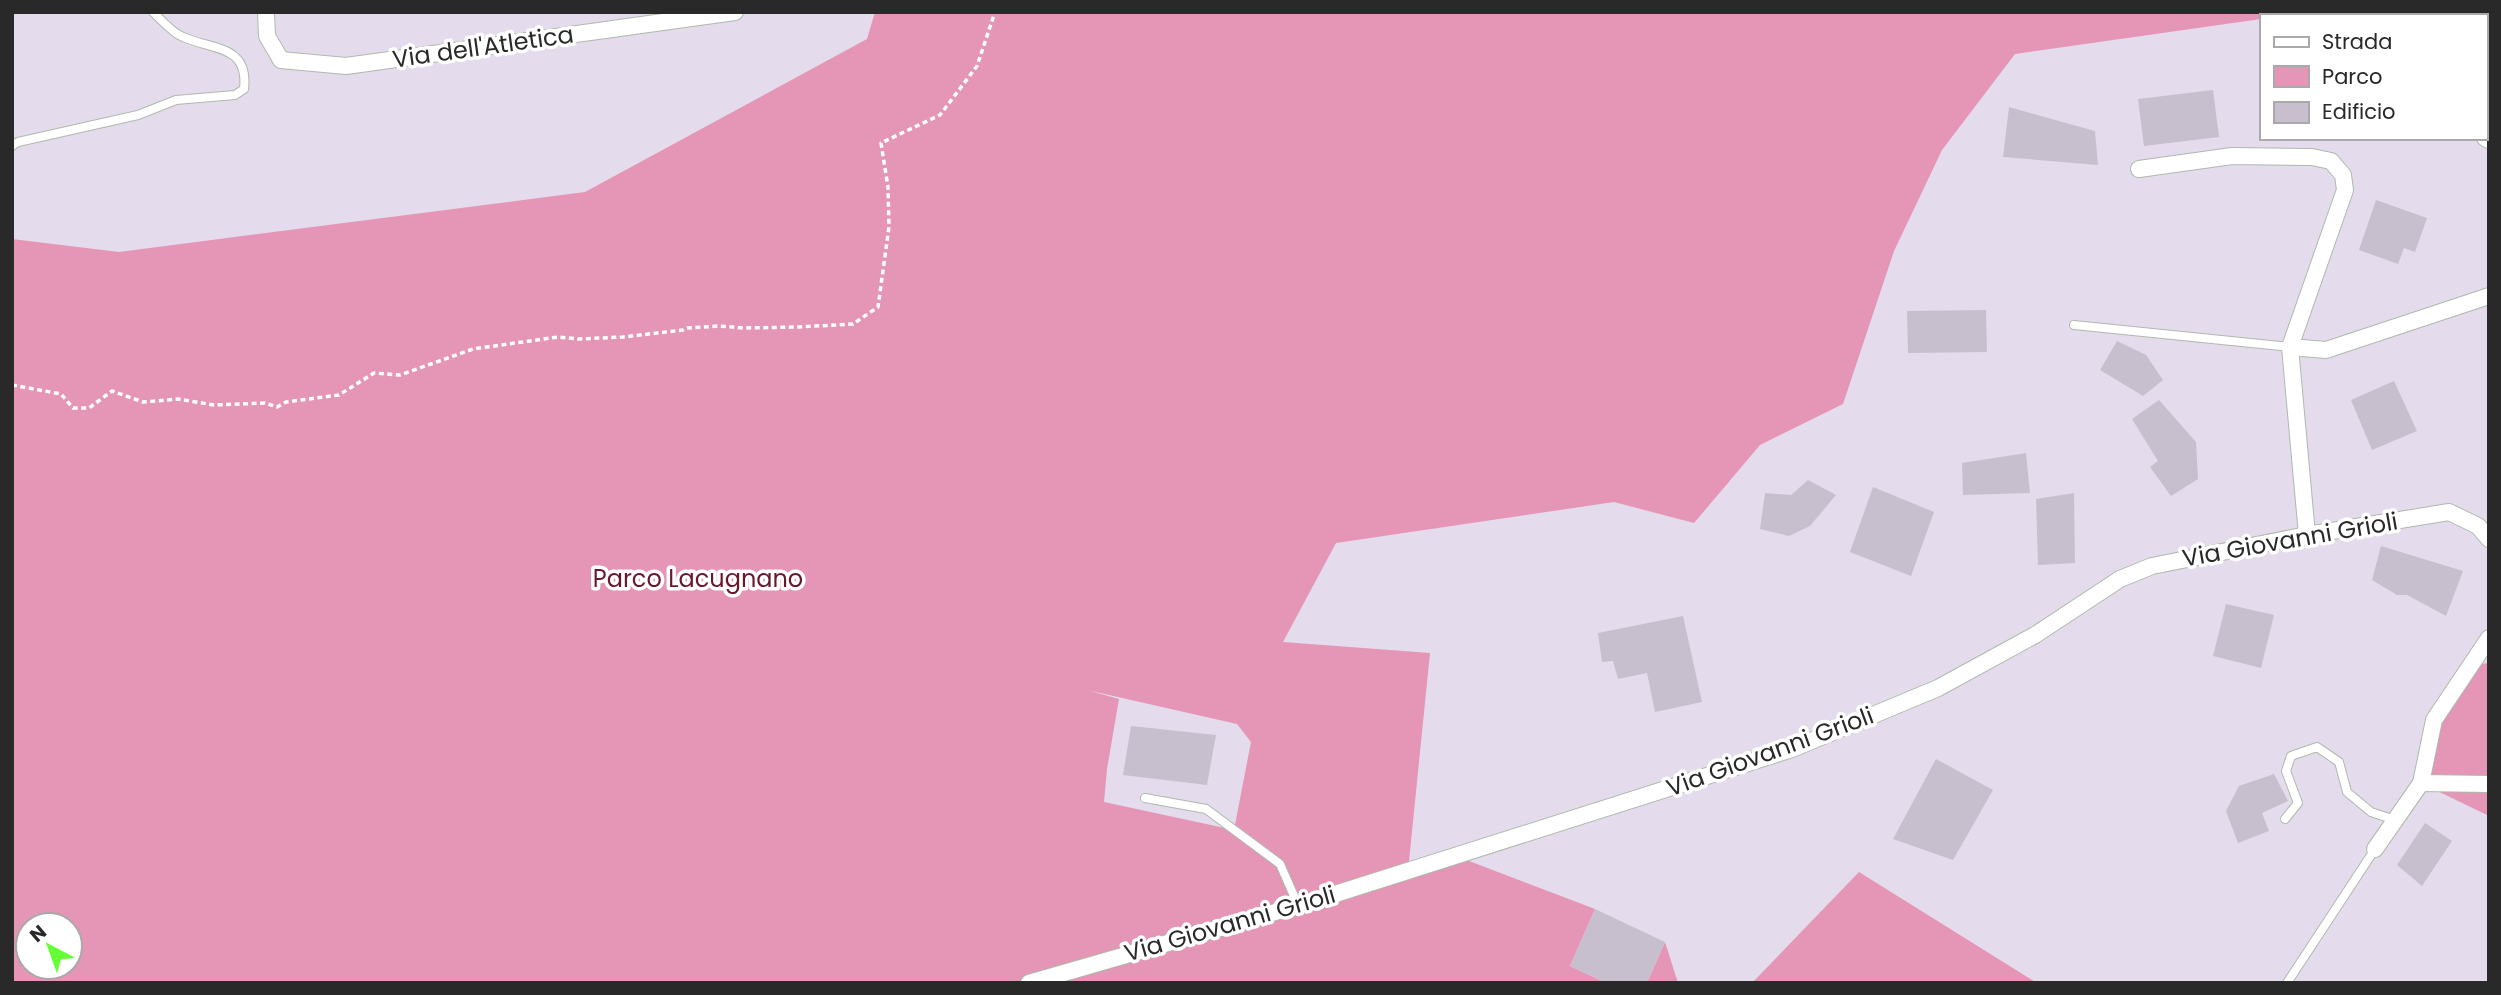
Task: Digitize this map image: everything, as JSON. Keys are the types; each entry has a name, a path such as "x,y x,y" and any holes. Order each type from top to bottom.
{"street":[{"name":"Via dell'Atletica","path":"266,12 267,36 281,60 346,65 735,12"},
{"path":"2139,169 2232,156 2312,157 2331,161 2343,175 2345,190 2290,347 2307,535"},
{"path":"2290,347 2326,351 2489,296"},
{"name":"Via Giovanni Grioli","path":"1029,983 1298,905 1792,749 1938,688 2035,635 2120,579 2152,566 2307,535 2449,512 2478,526 2489,539"},
{"path":"2375,849 2421,783 2434,720 2489,638"},
{"path":"2421,783 2489,784"}],"lane":[{"path":"12,146 19,142 138,115 176,100 235,95 244,89 246,74 242,64 228,51 181,37 153,12"},
{"path":"2074,325 2290,347"},
{"path":"2285,819 2298,803 2286,771 2291,756 2317,747 2339,762 2347,792 2371,812 2395,820"},
{"path":"1145,798 1206,809 1280,864 1298,905"},
{"path":"2287,983 2375,849"}],"path":[{"path":"12,385 61,394 73,408 89,408 113,391 143,402 178,399 214,405 265,403 277,407 286,402 339,395 374,373 400,375 473,349 558,337 624,337 687,328 775,328 853,324 878,307 889,226 888,187 881,143 940,115 977,66 995,12"}],"green space":[{"name":"Parco Lacugnano","path":"875,12 2311,12 2260,14 2260,19 2015,54 1942,150 1894,251 1843,404 1760,445 1694,523 1614,502 1336,543 1283,642 1430,653 1408,871 1456,856 1595,909 1570,966 1606,983 12,983 12,239 119,252 585,192 867,39","holes":["1087,690 1237,724 1251,742 1234,830 1104,802 1119,699"]},
{"path":"2489,663 2489,816 2421,783 2434,720 2471,665"},
{"path":"1859,872 2037,983 1752,983"},
{"path":"1665,942 1678,983 1647,983"}],"building":[{"path":"2213,90 2219,137 2144,146 2138,99"},
{"path":"2009,107 2095,131 2098,165 2003,157"},
{"path":"2376,200 2427,218 2415,252 2404,248 2398,264 2359,250"},
{"path":"1986,310 1987,352 1908,353 1907,311"},
{"path":"2117,341 2146,355 2163,380 2143,396 2100,370"},
{"path":"2394,381 2417,431 2372,450 2351,400"},
{"path":"2159,400 2196,442 2198,479 2171,496 2150,467 2158,461 2132,419"},
{"path":"2026,453 2030,493 1963,495 1962,463"},
{"path":"1808,480 1836,495 1810,526 1789,536 1760,529 1765,493 1791,495"},
{"path":"1873,487 1934,512 1911,576 1850,552"},
{"path":"2074,493 2075,563 2038,565 2036,499"},
{"path":"2381,546 2463,571 2446,616 2407,595 2397,595 2372,580"},
{"path":"2226,604 2274,615 2261,668 2213,656"},
{"path":"1683,616 1702,702 1655,712 1647,673 1618,679 1613,661 1602,662 1598,633"},
{"path":"1131,726 1216,735 1207,785 1123,775"},
{"path":"1936,759 1993,790 1953,860 1893,839"},
{"path":"2274,774 2288,801 2262,813 2269,831 2238,843 2226,811 2239,786"},
{"path":"2425,823 2452,841 2422,886 2397,865"},
{"path":"1595,909 1665,942 1647,983 1606,983 1570,966"}]}
